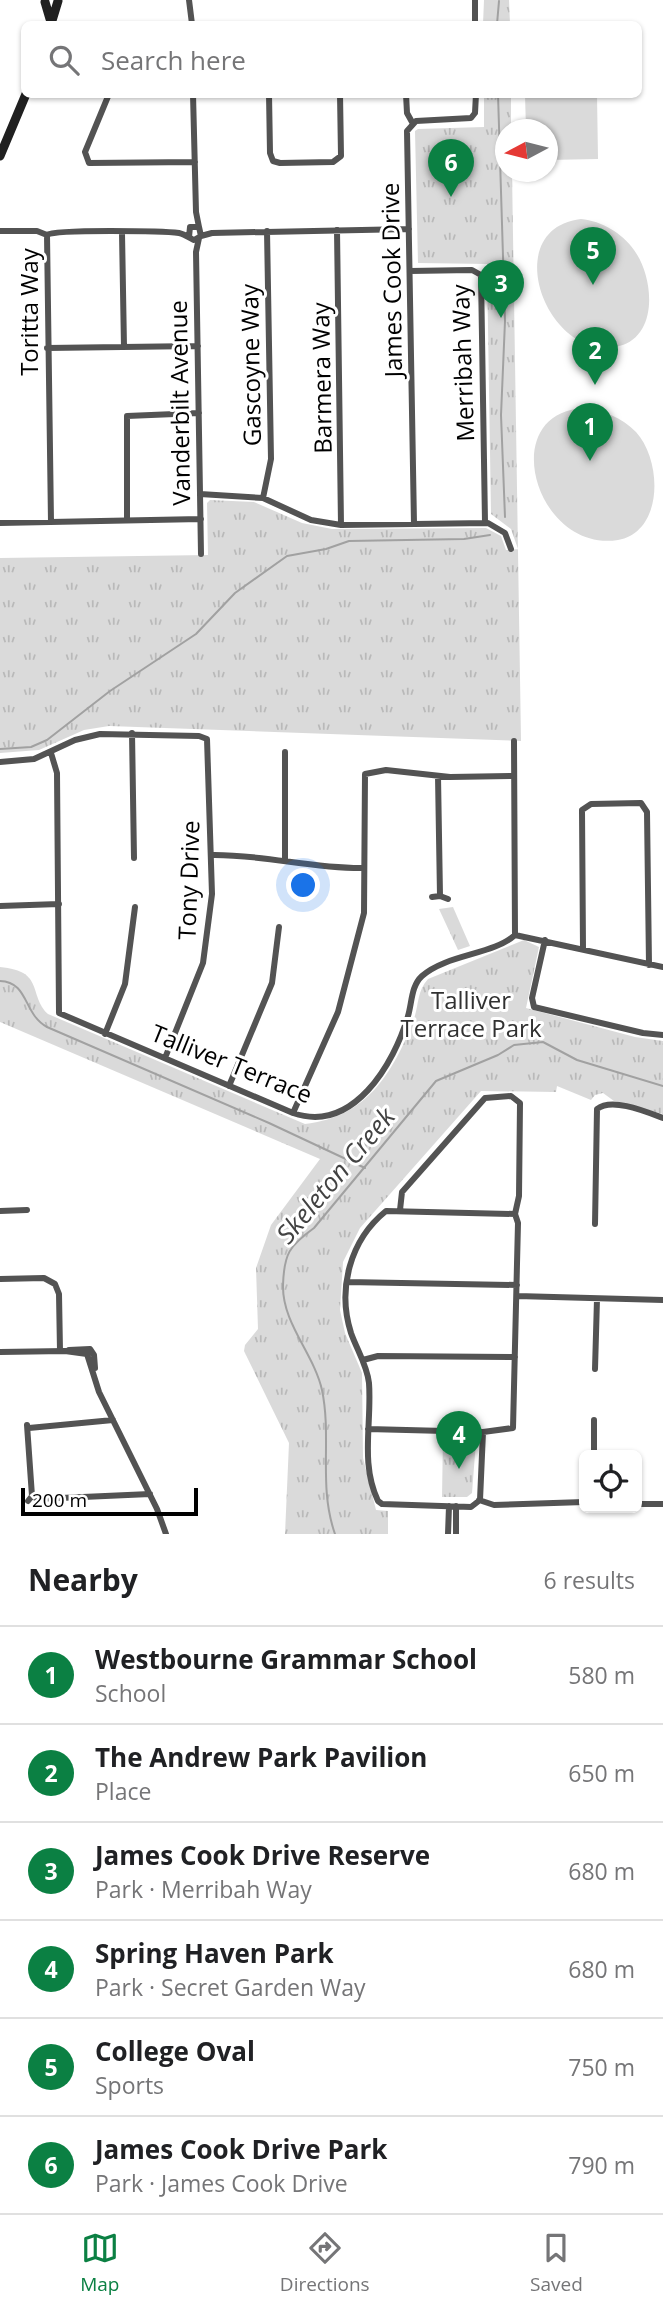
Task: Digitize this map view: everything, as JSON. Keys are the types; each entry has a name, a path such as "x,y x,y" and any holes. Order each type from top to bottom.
{"street":[{"path":"43,1 52,4 58,0"},
{"path":"52,21 58,0"},
{"path":"191,0 192,20"},
{"path":"475,0 475,21"},
{"path":"43,1 50,21"},
{"path":"0,156 3,141 24,98"},
{"path":"106,98 86,148 86,160 95,164 195,162"},
{"name":"Vanderbilt Avenue","path":"193,98 201,554"},
{"path":"269,98 270,153 273,161 280,163 338,159 341,156 340,98"},
{"name":"James Cook Drive","path":"406,98 407,113 412,122 407,131 414,524"},
{"path":"412,122 471,118 475,113 476,98"},
{"name":"Vanderbilt Avenue","path":"189,228 196,212"},
{"path":"189,228 197,234"},
{"name":"Toritta Way","path":"178,233 189,228"},
{"name":"Toritta Way","path":"51,522 47,235 56,231 197,234 409,229"},
{"name":"Barmera Way","path":"337,230 341,524"},
{"path":"0,232 30,231 47,235"},
{"name":"Gascoyne Way","path":"263,498 271,459 267,231"},
{"path":"122,233 124,347"},
{"name":"Merribah Way","path":"410,271 472,270 481,275 485,522"},
{"path":"47,348 198,346"},
{"path":"127,520 127,416 199,413"},
{"path":"200,495 263,498 311,520 341,524 485,522 505,533 511,549"},
{"path":"0,523 201,519"},
{"path":"0,762 28,760 89,736 132,733 134,858"},
{"name":"Tony Drive","path":"132,733 199,736 207,739 212,894 203,963 165,1058"},
{"path":"514,741 515,934 663,967"},
{"path":"285,752 285,860"},
{"path":"0,905 59,904 57,773 51,753"},
{"path":"293,1113 338,1012 364,913 365,774 386,770 438,776 514,776"},
{"path":"438,776 440,896"},
{"path":"583,949 582,810 591,804 641,803 647,812 649,965"},
{"path":"211,855 251,855 317,867 364,868"},
{"path":"432,898 440,896 448,899"},
{"name":"Talliver Terrace","path":"59,904 57,1011 293,1113 314,1117 332,1114 368,1092 381,1076 407,1018 418,979 434,967 515,934"},
{"path":"105,1034 125,984 135,907"},
{"path":"229,1086 272,984 279,927"},
{"path":"545,940 532,998 534,1007 643,1033 663,1035"},
{"path":"368,1429 482,1432 513,1428 519,1223 515,1214 519,1196 520,1103 510,1096 485,1098 402,1191 400,1210"},
{"path":"595,1224 597,1108 603,1105 622,1107 663,1118"},
{"path":"0,1211 27,1210"},
{"path":"482,1432 481,1488 475,1506 379,1502 369,1473 369,1385 363,1360 348,1322 347,1282 352,1258 367,1230 385,1211 515,1214"},
{"path":"0,1279 44,1278 55,1284 59,1294 64,1351"},
{"path":"347,1282 517,1285"},
{"path":"517,1296 663,1300"},
{"path":"595,1370 597,1299"},
{"path":"0,1352 89,1352 94,1374 113,1420 150,1494 166,1534"},
{"path":"363,1360 378,1356 515,1357"},
{"path":"113,1420 28,1427 30,1499 150,1494"},
{"path":"594,1420 594,1450"},
{"path":"478,1499 494,1504 579,1502"},
{"path":"642,1504 663,1504"},
{"path":"448,1534 453,1506"},
{"path":"453,1506 456,1534"}],"green space":[{"path":"484,0 509,0 510,21 483,21"},
{"path":"484,98 511,98 511,119 495,119 495,182 512,182 518,549 511,529 491,514 487,264 418,263 415,131 484,127"},
{"path":"525,98 597,98 598,159 558,160 558,119 526,119"},
{"path":"581,219 604,225 624,238 641,261 646,275 649,290 647,318 641,331 632,340 619,346 593,346 571,335 553,316 542,293 537,268 541,246 556,228"},
{"path":"584,408 624,422 636,432 651,460 654,494 651,510 644,524 633,534 618,540 589,538 566,526 548,505 537,481 534,455 540,433 557,416"},
{"path":"210,500 254,502 302,523 332,529 486,528 501,536 506,550 518,549 521,741 109,726 84,730 39,750 0,753 0,558 208,555 207,503"},
{"path":"453,907 470,946 458,950 439,909"},
{"name":"Talliver Terrace Park","path":"524,940 539,947 526,1008 635,1037 663,1041 663,1114 614,1101 603,1093 595,1095 591,1100 557,1086 556,1092 481,1091 360,1228 343,1262 340,1310 345,1333 362,1373 363,1458 376,1510 388,1511 388,1534 285,1534 289,1443 244,1351 245,1345 258,1329 256,1268 271,1225 320,1159 0,1022 0,967 24,973 30,979 42,1007 48,1014 305,1124 327,1120 345,1112 375,1089 387,1074 406,1039 420,993 428,979"},
{"path":"443,1436 472,1437 476,1441 472,1493 467,1497 442,1497"}],"waterway":[{"path":"497,21 499,1"},
{"path":"498,98 505,321 501,415 505,517"},
{"path":"0,749 31,747 47,740 110,691 196,634 235,593 287,556 326,549 349,541 464,539 490,535"},
{"path":"0,981 16,987 39,1021 47,1027 269,1123 365,1168"},
{"name":"Skeleton Creek","path":"335,1534 327,1498 326,1426 322,1390 284,1299 285,1266 293,1246 314,1228 436,1081 498,1055 514,1045 543,1042 577,1060 663,1086"}],"place":[{"name":"James Cook Drive Park","path":"451,197"},
{"name":"College Oval","path":"593,285"},
{"name":"James Cook Drive Reserve","path":"501,318"},
{"name":"The Andrew Park Pavilion","path":"595,385"},
{"name":"Westbourne Grammar School","path":"590,461"},
{"name":"Spring Haven Park","path":"459,1469"}]}
